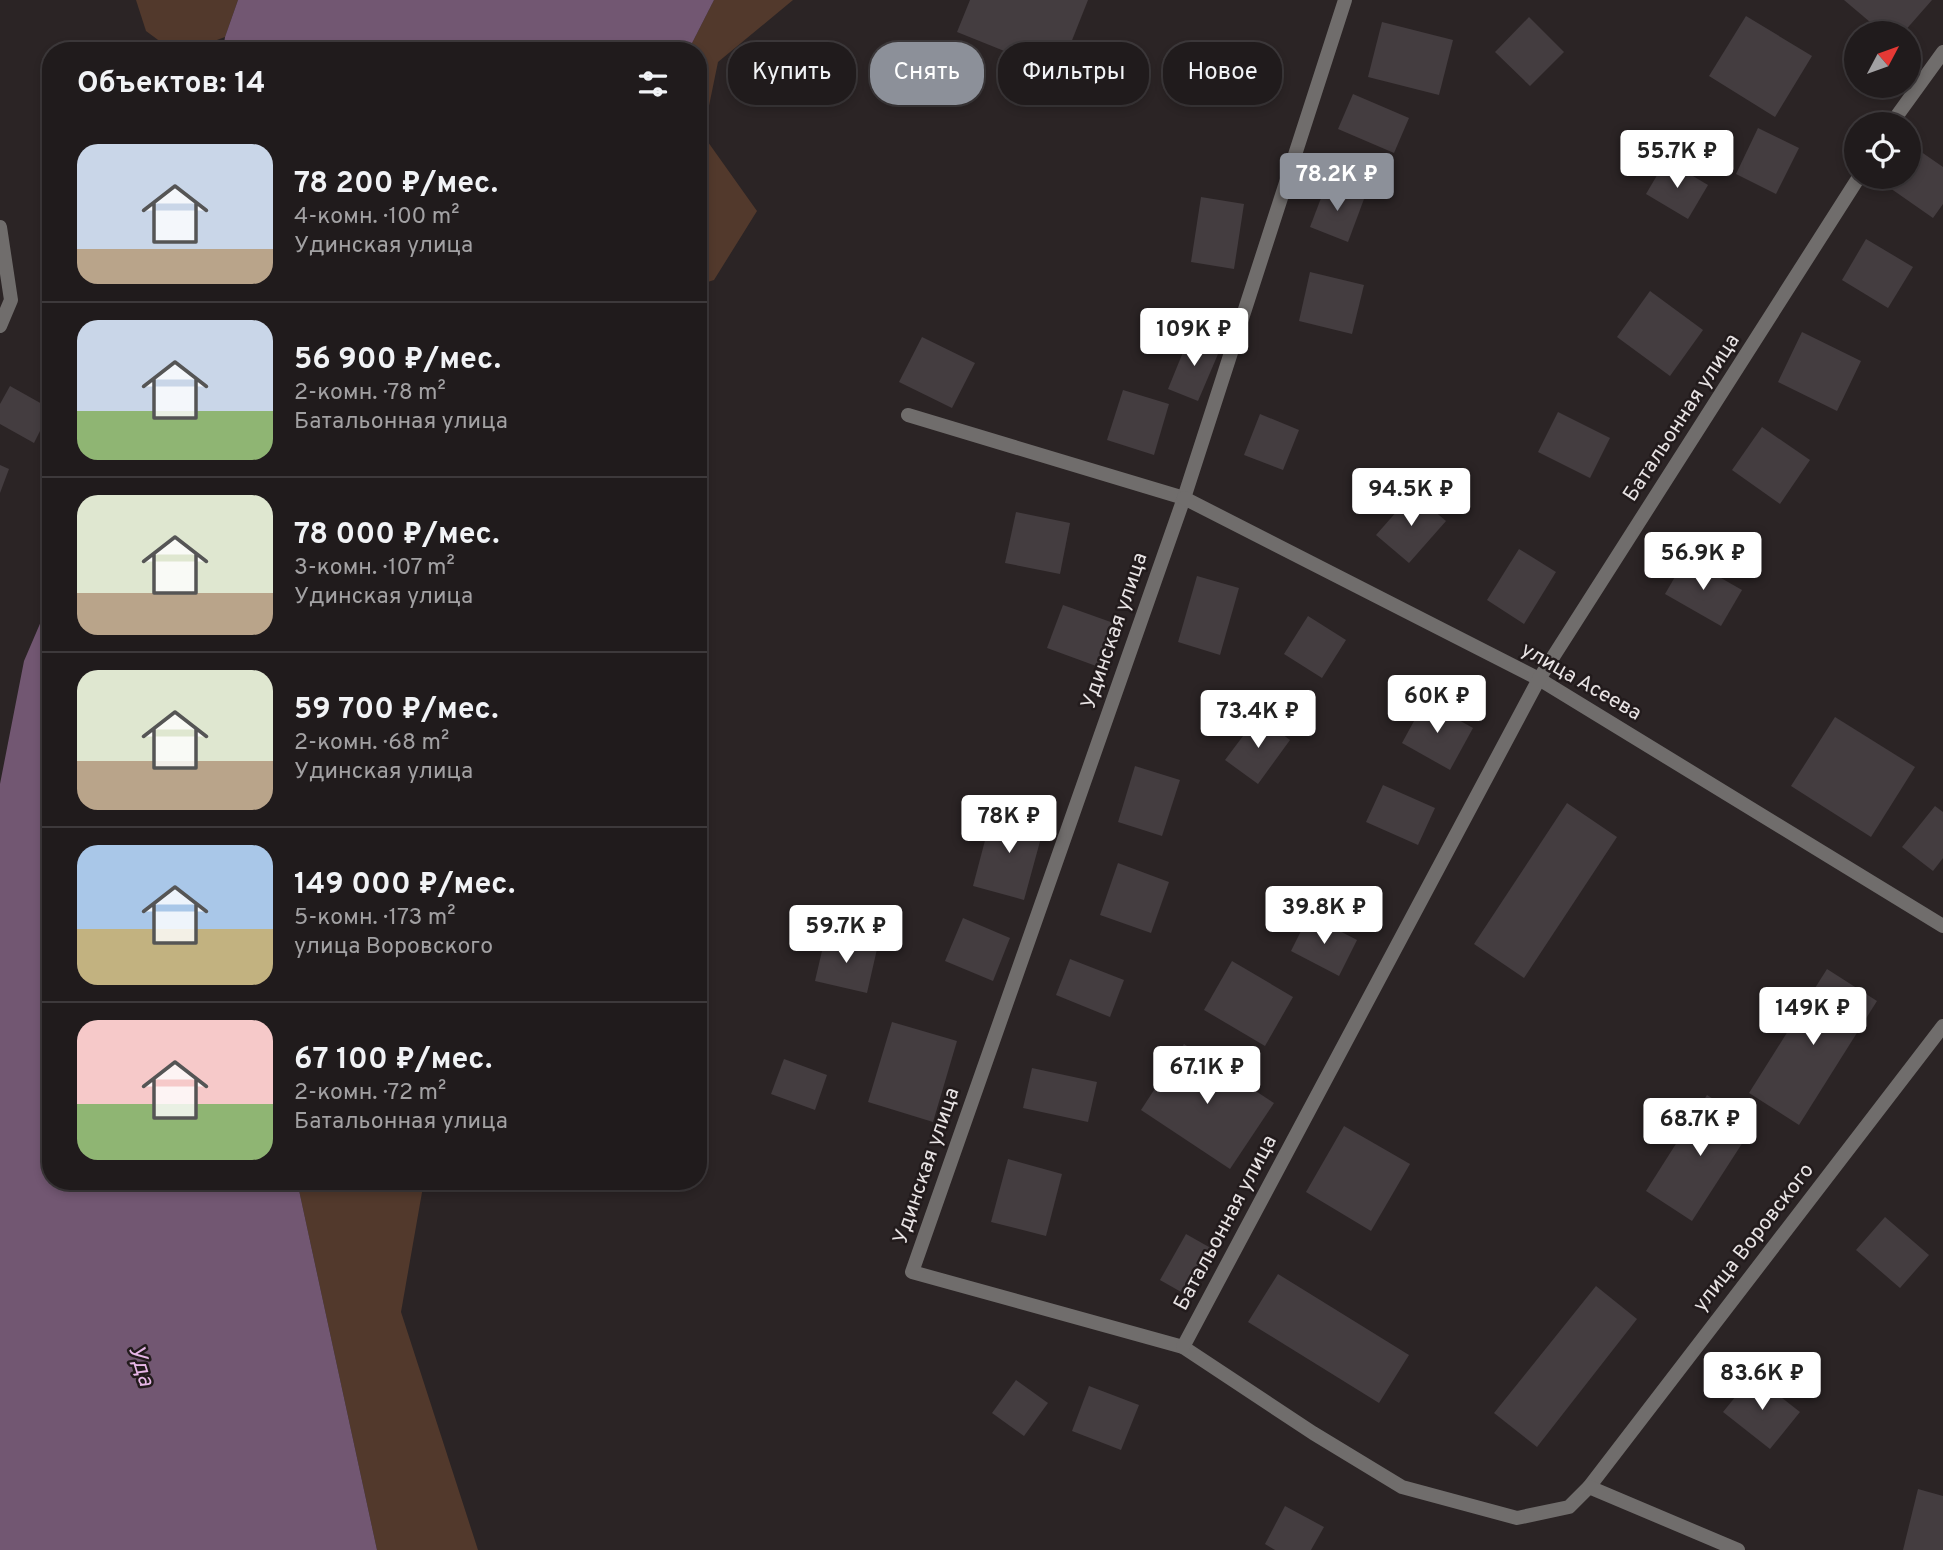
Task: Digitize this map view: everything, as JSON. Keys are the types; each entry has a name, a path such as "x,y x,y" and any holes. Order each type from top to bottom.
{"street":[{"name":"Удинская улица","path":"1183,1347 912,1272 1184,498 1345,0"},
{"path":"1900,112 1943,52"},
{"name":"Батальонная улица","path":"1183,1347 1539,679 1850,189"},
{"path":"0,228 10,300 0,326"},
{"name":"улица Асеева","path":"908,415 1184,498 1539,679 1943,926"},
{"name":"улица Воровского","path":"1183,1347 1313,1433 1402,1487 1517,1518 1569,1507 1589,1487 1943,1026"},
{"path":"1589,1487 1738,1550"}],"shaded area":[{"path":"136,0 238,0 225,37 211,42 161,42 146,31"},
{"path":"714,0 793,0 742,42 728,42 728,54 718,62 707,116 707,42 693,42"},
{"path":"707,141 757,211 714,280 707,282"},
{"path":"299,1190 422,1190 401,1312 478,1550 377,1550"}],"water":[{"path":"238,0 714,0 693,42 224,42"},
{"name":"Уда","path":"42,619 42,1190 299,1190 377,1550 0,1550 0,784 24,661"}],"building":[{"path":"970,0 1088,0 1071,42 998,42 998,48 957,32"},
{"path":"1844,0 1932,0 1914,21 1869,21"},
{"path":"1746,16 1812,56 1775,117 1709,76"},
{"path":"1529,17 1564,52 1530,86 1495,52"},
{"path":"1382,22 1453,40 1439,95 1368,77"},
{"path":"1353,94 1409,118 1394,153 1338,129"},
{"path":"1758,128 1799,148 1776,194 1736,174"},
{"path":"1921,152 1943,167 1943,204 1933,218 1891,189 1921,189"},
{"path":"1666,160 1708,185 1688,219 1646,194"},
{"path":"1326,185 1364,199 1348,242 1310,227"},
{"path":"1201,197 1244,204 1234,269 1191,262"},
{"path":"1866,239 1913,267 1888,308 1842,280"},
{"path":"1310,272 1364,285 1352,334 1299,321"},
{"path":"1650,291 1703,330 1670,376 1617,337"},
{"path":"1802,332 1861,361 1837,411 1778,382"},
{"path":"1190,335 1221,347 1198,401 1168,389"},
{"path":"922,337 975,363 952,408 899,382"},
{"path":"10,386 42,404 42,427 34,443 0,424 0,404"},
{"path":"1123,390 1169,404 1154,455 1107,440"},
{"path":"1558,412 1610,438 1590,478 1538,452"},
{"path":"1260,414 1299,430 1283,470 1244,455"},
{"path":"1762,427 1810,460 1780,504 1732,470"},
{"path":"0,465 9,469 0,493"},
{"path":"1413,493 1446,521 1409,563 1376,535"},
{"path":"1016,512 1070,523 1060,574 1005,563"},
{"path":"1519,549 1556,572 1524,624 1487,600"},
{"path":"1686,558 1742,590 1721,626 1665,594"},
{"path":"1197,576 1239,588 1220,655 1178,642"},
{"path":"1063,605 1122,626 1107,670 1047,648"},
{"path":"1308,616 1346,640 1322,678 1284,654"},
{"path":"1425,701 1473,728 1450,770 1402,743"},
{"path":"1258,716 1290,740 1258,784 1225,760"},
{"path":"1835,717 1915,767 1871,837 1791,786"},
{"path":"1135,766 1180,780 1162,836 1118,822"},
{"path":"1383,785 1435,808 1418,845 1366,822"},
{"path":"1567,803 1617,837 1524,978 1474,944"},
{"path":"1935,806 1943,812 1943,858 1933,871 1902,847"},
{"path":"993,810 1045,823 1024,900 973,886"},
{"path":"1118,863 1169,882 1151,933 1100,915"},
{"path":"1309,915 1357,940 1339,976 1291,951"},
{"path":"963,918 1010,938 993,981 945,961"},
{"path":"825,938 877,949 867,993 815,981"},
{"path":"1070,959 1124,980 1110,1017 1056,995"},
{"path":"1232,961 1293,997 1265,1046 1204,1010"},
{"path":"1827,969 1877,1001 1799,1125 1749,1093"},
{"path":"892,1022 957,1041 933,1122 868,1102"},
{"path":"1184,1044 1274,1103 1230,1169 1141,1110"},
{"path":"784,1059 827,1075 815,1110 771,1094"},
{"path":"1032,1068 1097,1082 1088,1122 1023,1108"},
{"path":"1707,1095 1754,1125 1692,1221 1646,1191"},
{"path":"1344,1126 1410,1164 1371,1231 1306,1192"},
{"path":"1008,1159 1062,1174 1046,1236 991,1222"},
{"path":"1885,1217 1929,1255 1900,1288 1856,1250"},
{"path":"1186,1234 1216,1251 1190,1297 1160,1280"},
{"path":"1278,1274 1409,1355 1379,1403 1248,1322"},
{"path":"1596,1286 1637,1319 1537,1447 1494,1413"},
{"path":"1753,1375 1800,1412 1770,1449 1723,1412"},
{"path":"1016,1380 1048,1403 1024,1436 992,1413"},
{"path":"1089,1386 1139,1405 1121,1450 1072,1431"},
{"path":"1918,1489 1943,1496 1943,1550 1903,1550"},
{"path":"1285,1506 1324,1527 1311,1550 1275,1550 1265,1544"}]}
